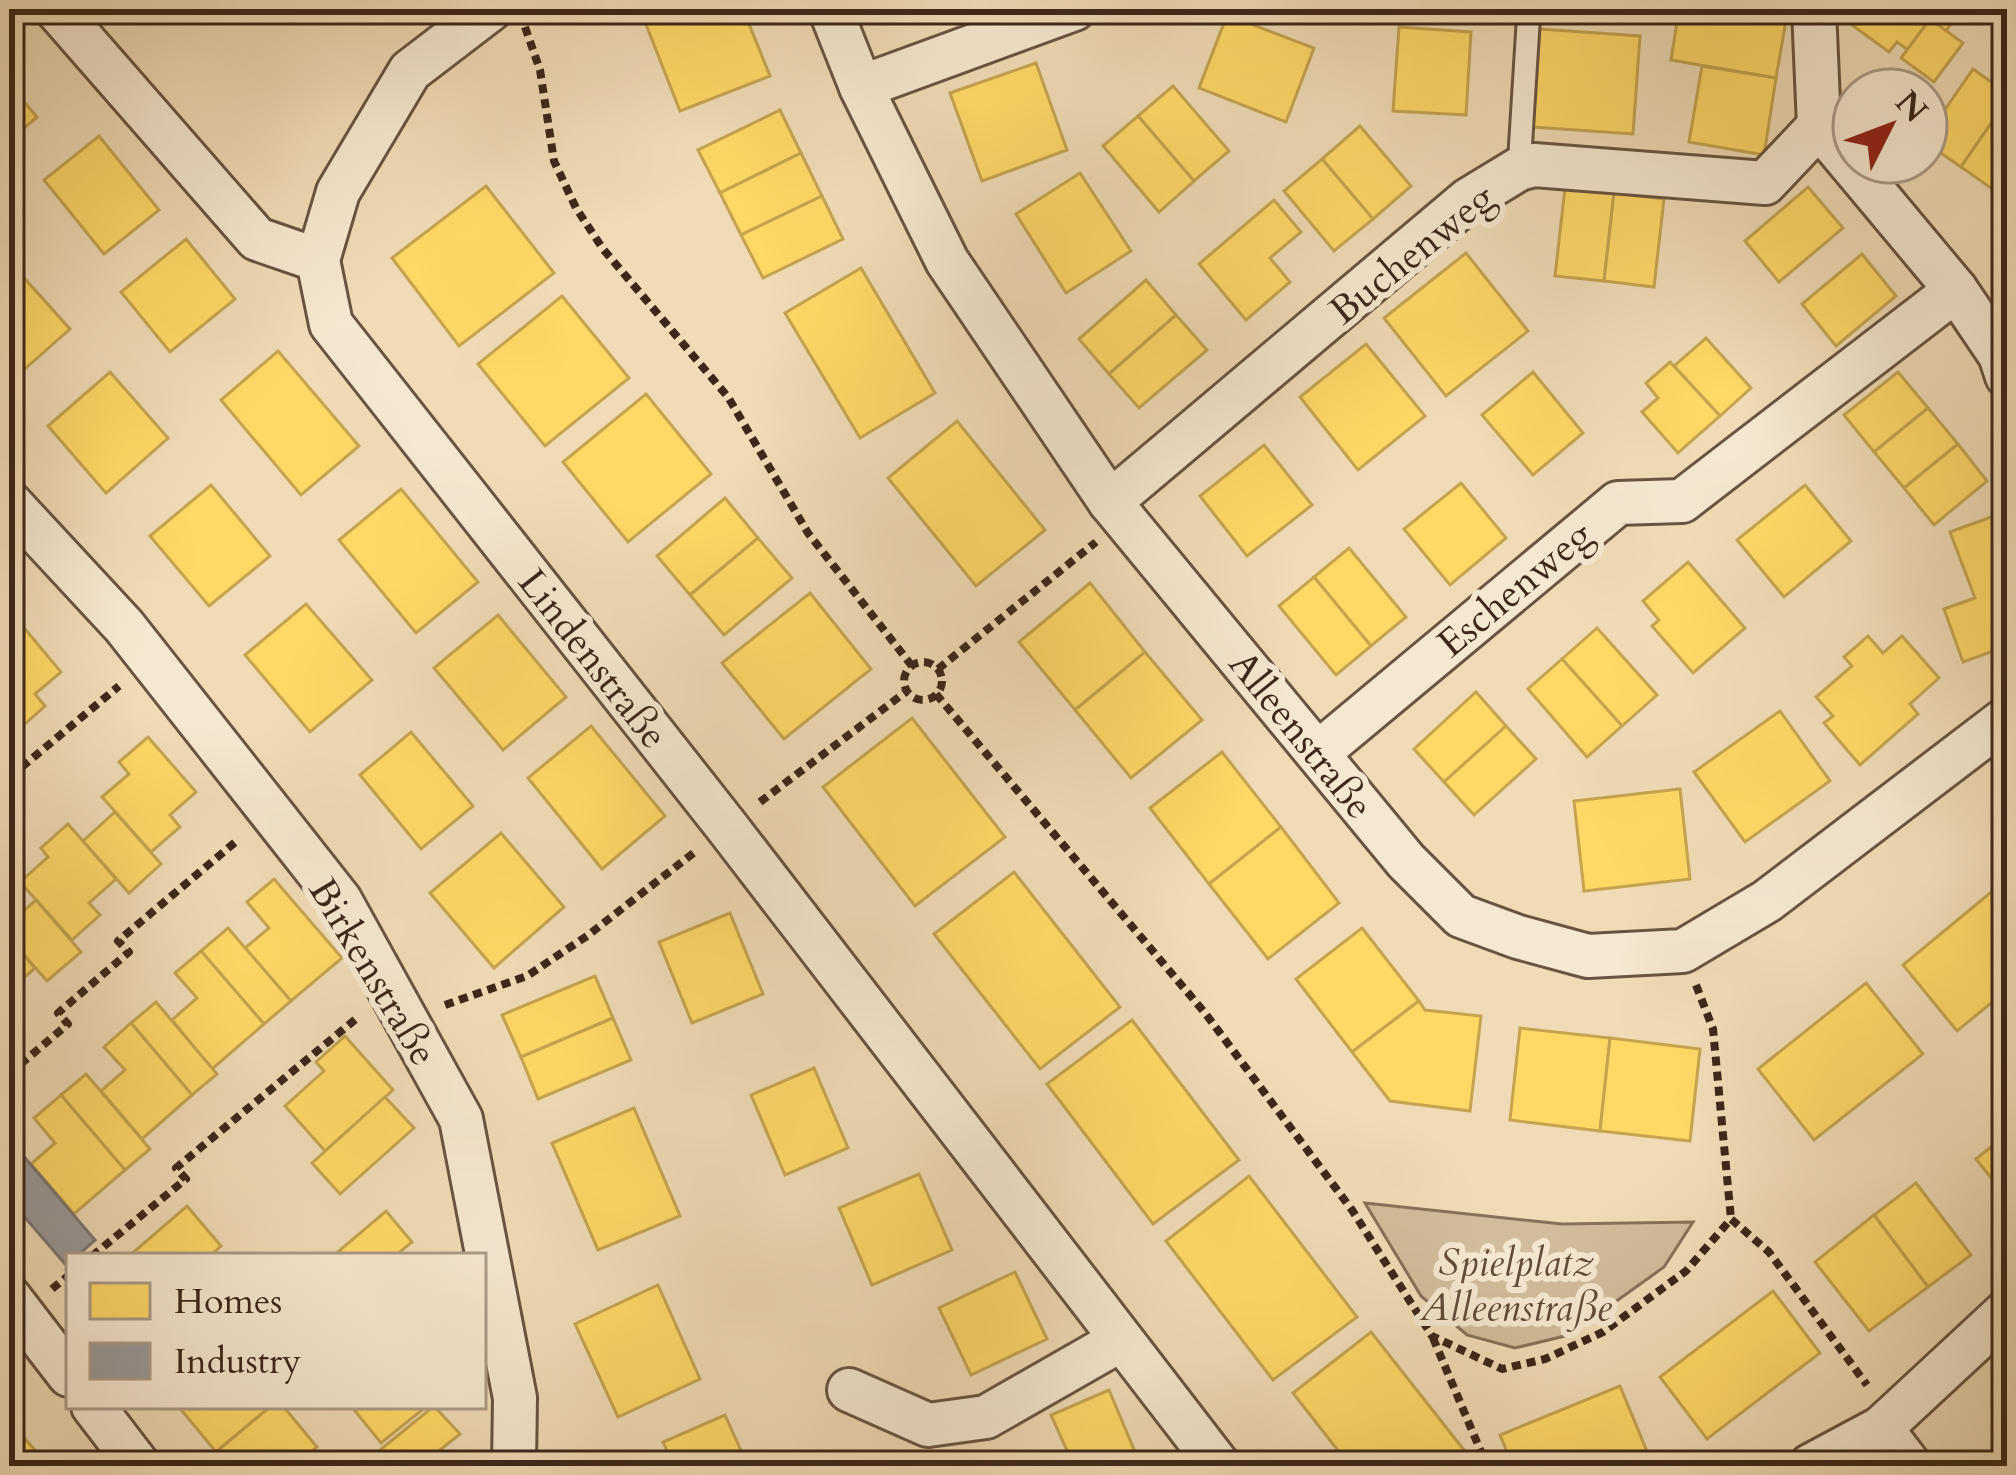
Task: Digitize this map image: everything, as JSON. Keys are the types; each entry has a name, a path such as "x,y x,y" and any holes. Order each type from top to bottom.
{"street":[{"path":"56,9 257,239 318,260 338,192 410,71 491,9"},
{"name":"Alleenstraße","path":"830,9 861,87 947,261 1117,510 1406,861 1461,916 1518,938 1588,956 1683,951 1767,901 2007,718"},
{"path":"861,87 1074,9"},
{"path":"1814,9 1819,126 1955,290 2000,355 2007,376"},
{"name":"Buchenweg","path":"1117,510 1468,200 1519,170 1534,166 1765,183 1819,126"},
{"name":"Lindenstraße","path":"318,260 332,324 1219,1466"},
{"name":"Eschenweg","path":"1318,753 1618,503 1682,501 1955,290"},
{"name":"Birkenstraße","path":"9,502 124,626 340,900 460,1119 515,1398 514,1466"},
{"path":"9,1297 66,1371"},
{"path":"1810,1466 1881,1428 2007,1311"},
{"path":"849,1390 928,1425 986,1417 1119,1341"},
{"path":"95,1409 139,1466"},
{"path":"1881,1428 1910,1466"}],"lane":[{"path":"1519,170 1529,9"}],"path":[{"path":"518,9 540,70 554,161 576,208 603,249 728,398 808,533 912,666"},
{"path":"938,669 1117,510"},
{"path":"927,662 938,669 941,684 936,694 921,700 907,691 904,680 912,666 927,662"},
{"path":"9,799 20,789 10,777 123,683"},
{"path":"479,993 527,976 572,946 907,691"},
{"path":"936,694 1205,1013 1352,1210 1432,1336 1486,1466"},
{"path":"9,1074 68,1024 58,1013 129,952 118,940 244,835"},
{"path":"1683,951 1713,1029 1731,1219 1769,1252 1867,1384 1881,1428"},
{"path":"96,1253 186,1179 176,1168 350,1024"},
{"path":"1432,1336 1502,1369 1545,1359 1603,1332 1686,1271 1731,1219"}],"green space":[{"name":"Spielplatz Alleenstraße","path":"1365,1203 1562,1224 1693,1222 1664,1267 1569,1335 1515,1348 1467,1335 1421,1296"}],"building: Homes":[{"path":"640,9 743,9 770,76 680,111"},
{"path":"1679,9 1788,9 1776,78 1671,60"},
{"path":"1842,9 1962,9 1946,31 1930,19 1908,50 1897,42 1889,52 1838,15"},
{"path":"1227,15 1314,48 1286,122 1199,88"},
{"path":"1930,19 1963,43 1946,66 1912,66 1901,58"},
{"path":"1399,27 1471,32 1466,115 1393,111"},
{"path":"1540,29 1640,36 1633,134 1533,127"},
{"path":"1036,63 1067,150 982,181 950,93"},
{"path":"1702,66 1776,78 1764,155 1689,142"},
{"path":"1973,69 2007,93 2007,100 1961,167 1950,159 1950,102"},
{"path":"9,84 37,117 9,141"},
{"path":"1173,86 1229,151 1194,181 1138,116"},
{"path":"2007,100 2007,180 1998,193 1961,167"},
{"path":"780,110 801,153 720,193 698,150"},
{"path":"1138,116 1194,181 1159,212 1103,146"},
{"path":"1360,126 1411,186 1373,219 1322,159"},
{"path":"99,136 159,210 104,254 44,180"},
{"path":"801,153 822,196 741,235 720,193"},
{"path":"1322,159 1373,219 1334,251 1284,191"},
{"path":"1080,173 1131,251 1066,293 1016,214"},
{"path":"486,186 554,273 459,346 392,258"},
{"path":"1808,187 1843,228 1779,282 1745,241"},
{"path":"1565,188 1614,193 1604,281 1555,276"},
{"path":"1614,193 1664,199 1654,287 1604,281"},
{"path":"822,196 843,239 763,278 741,235"},
{"path":"1274,200 1301,232 1270,258 1290,282 1246,320 1199,264"},
{"path":"186,239 235,299 170,352 121,292"},
{"path":"9,241 19,252 9,261"},
{"path":"1466,253 1528,331 1446,396 1384,318"},
{"path":"1862,254 1896,296 1836,346 1802,304"},
{"path":"9,261 70,329 9,383"},
{"path":"861,268 935,393 860,438 785,313"},
{"path":"1146,280 1176,315 1109,374 1079,339"},
{"path":"562,296 629,378 545,446 478,364"},
{"path":"1176,315 1207,350 1139,408 1109,374"},
{"path":"1706,338 1751,388 1720,416 1674,366"},
{"path":"1366,344 1425,416 1358,470 1300,397"},
{"path":"278,351 359,446 301,495 221,400"},
{"path":"1670,362 1720,416 1678,453 1642,412 1658,398 1646,383"},
{"path":"110,372 168,438 106,493 48,426"},
{"path":"1533,372 1583,433 1533,475 1482,415"},
{"path":"1898,372 1928,408 1874,452 1844,415"},
{"path":"646,394 711,474 628,542 563,462"},
{"path":"1928,408 1958,444 1904,488 1874,452"},
{"path":"957,421 1045,530 976,586 888,478"},
{"path":"1958,444 1987,481 1934,525 1904,488"},
{"path":"1264,445 1312,505 1247,556 1200,496"},
{"path":"1461,483 1506,538 1450,585 1404,529"},
{"path":"211,485 270,556 209,606 150,536"},
{"path":"1805,485 1851,541 1784,597 1737,540"},
{"path":"401,489 478,582 416,633 339,540"},
{"path":"725,498 758,538 690,595 657,556"},
{"path":"1997,515 2007,543 2007,646 1963,662 1944,609 1975,598 1950,532"},
{"path":"758,538 792,578 724,635 690,595"},
{"path":"1349,548 1406,617 1371,646 1314,577"},
{"path":"1688,562 1745,628 1693,673 1652,626 1659,620 1643,601"},
{"path":"1314,577 1371,646 1336,675 1279,606"},
{"path":"1090,583 1145,652 1075,710 1019,642"},
{"path":"810,593 871,669 784,739 722,663"},
{"path":"306,604 372,680 310,732 245,655"},
{"path":"498,615 566,697 503,750 434,668"},
{"path":"15,617 61,672 35,694 45,706 17,731 9,722 9,622"},
{"path":"1597,628 1657,695 1622,726 1562,659"},
{"path":"1868,636 1883,653 1902,636 1939,678 1910,704 1918,714 1860,765 1824,723 1833,716 1816,697 1852,666 1844,657"},
{"path":"1145,652 1202,720 1131,778 1075,710"},
{"path":"1562,659 1622,726 1587,757 1528,689"},
{"path":"1476,692 1506,726 1444,782 1414,749"},
{"path":"1780,711 1830,781 1745,842 1694,772"},
{"path":"912,718 1005,837 915,906 823,787"},
{"path":"591,726 665,816 602,869 528,778"},
{"path":"1506,726 1536,759 1474,815 1444,782"},
{"path":"411,732 473,806 421,849 360,775"},
{"path":"148,737 196,792 170,815 180,827 151,852 102,797 129,774 119,762"},
{"path":"1222,752 1281,827 1209,884 1150,808"},
{"path":"1680,789 1690,879 1584,891 1574,801"},
{"path":"115,812 161,864 129,893 83,841"},
{"path":"68,824 116,879 89,903 100,915 72,940 20,882 48,857 41,848"},
{"path":"1281,827 1339,903 1268,959 1209,884"},
{"path":"501,833 564,907 494,968 430,893"},
{"path":"1014,872 1120,1007 1040,1069 934,934"},
{"path":"274,879 342,958 291,1001 245,948 269,928 247,902"},
{"path":"2007,879 2007,990 1957,1031 1903,965"},
{"path":"36,900 81,952 47,981 9,938 9,923"},
{"path":"730,913 763,994 692,1023 659,942"},
{"path":"228,928 291,1001 264,1024 201,951"},
{"path":"1362,928 1419,1001 1352,1052 1296,979"},
{"path":"9,938 35,968 11,989 21,1001 9,1012"},
{"path":"201,951 264,1024 212,1069 172,1020 197,998 175,973"},
{"path":"595,976 613,1018 521,1057 502,1015"},
{"path":"1866,983 1923,1054 1814,1140 1758,1069"},
{"path":"1419,1001 1425,1010 1481,1016 1470,1111 1390,1101 1352,1052"},
{"path":"156,1002 217,1074 192,1095 131,1023"},
{"path":"613,1018 631,1060 538,1099 521,1057"},
{"path":"1132,1020 1239,1160 1153,1224 1047,1084"},
{"path":"131,1023 192,1095 142,1139 101,1091 125,1070 104,1047"},
{"path":"1520,1028 1610,1038 1600,1131 1510,1120"},
{"path":"345,1036 393,1090 325,1151 285,1106 324,1071 316,1062"},
{"path":"1610,1038 1700,1049 1690,1141 1600,1131"},
{"path":"814,1068 848,1148 785,1175 751,1095"},
{"path":"86,1074 150,1149 125,1170 61,1095"},
{"path":"61,1095 125,1170 74,1214 31,1164 55,1143 34,1118"},
{"path":"385,1097 414,1128 340,1194 312,1163"},
{"path":"634,1108 680,1216 598,1250 552,1143"},
{"path":"2007,1134 2007,1198 1976,1159"},
{"path":"919,1174 952,1250 872,1285 839,1208"},
{"path":"1249,1176 1357,1317 1273,1380 1166,1241"},
{"path":"1916,1183 1971,1255 1928,1287 1874,1215"},
{"path":"187,1206 221,1246 213,1253 132,1253"},
{"path":"386,1211 412,1242 399,1253 337,1253"},
{"path":"1874,1215 1928,1287 1869,1331 1815,1262"},
{"path":"1015,1272 1047,1339 971,1375 939,1308"},
{"path":"658,1285 700,1379 618,1417 575,1324"},
{"path":"1773,1291 1820,1353 1707,1439 1660,1377"},
{"path":"1371,1332 1475,1464 1350,1466 1293,1393"},
{"path":"1620,1386 1653,1466 1513,1466 1500,1435"},
{"path":"1109,1390 1141,1466 1074,1466 1051,1415"},
{"path":"180,1409 267,1409 216,1452"},
{"path":"267,1409 285,1409 317,1447 294,1466 227,1466 216,1452"},
{"path":"357,1409 423,1409 381,1443"},
{"path":"430,1409 437,1409 460,1434 420,1466 375,1466 369,1459"},
{"path":"725,1415 748,1466 674,1466 663,1442"},
{"path":"10,1422 41,1457 31,1466 9,1466"}],"building: Industry":[{"path":"9,1139 95,1240 80,1253 66,1253 66,1265 9,1199"}]}
